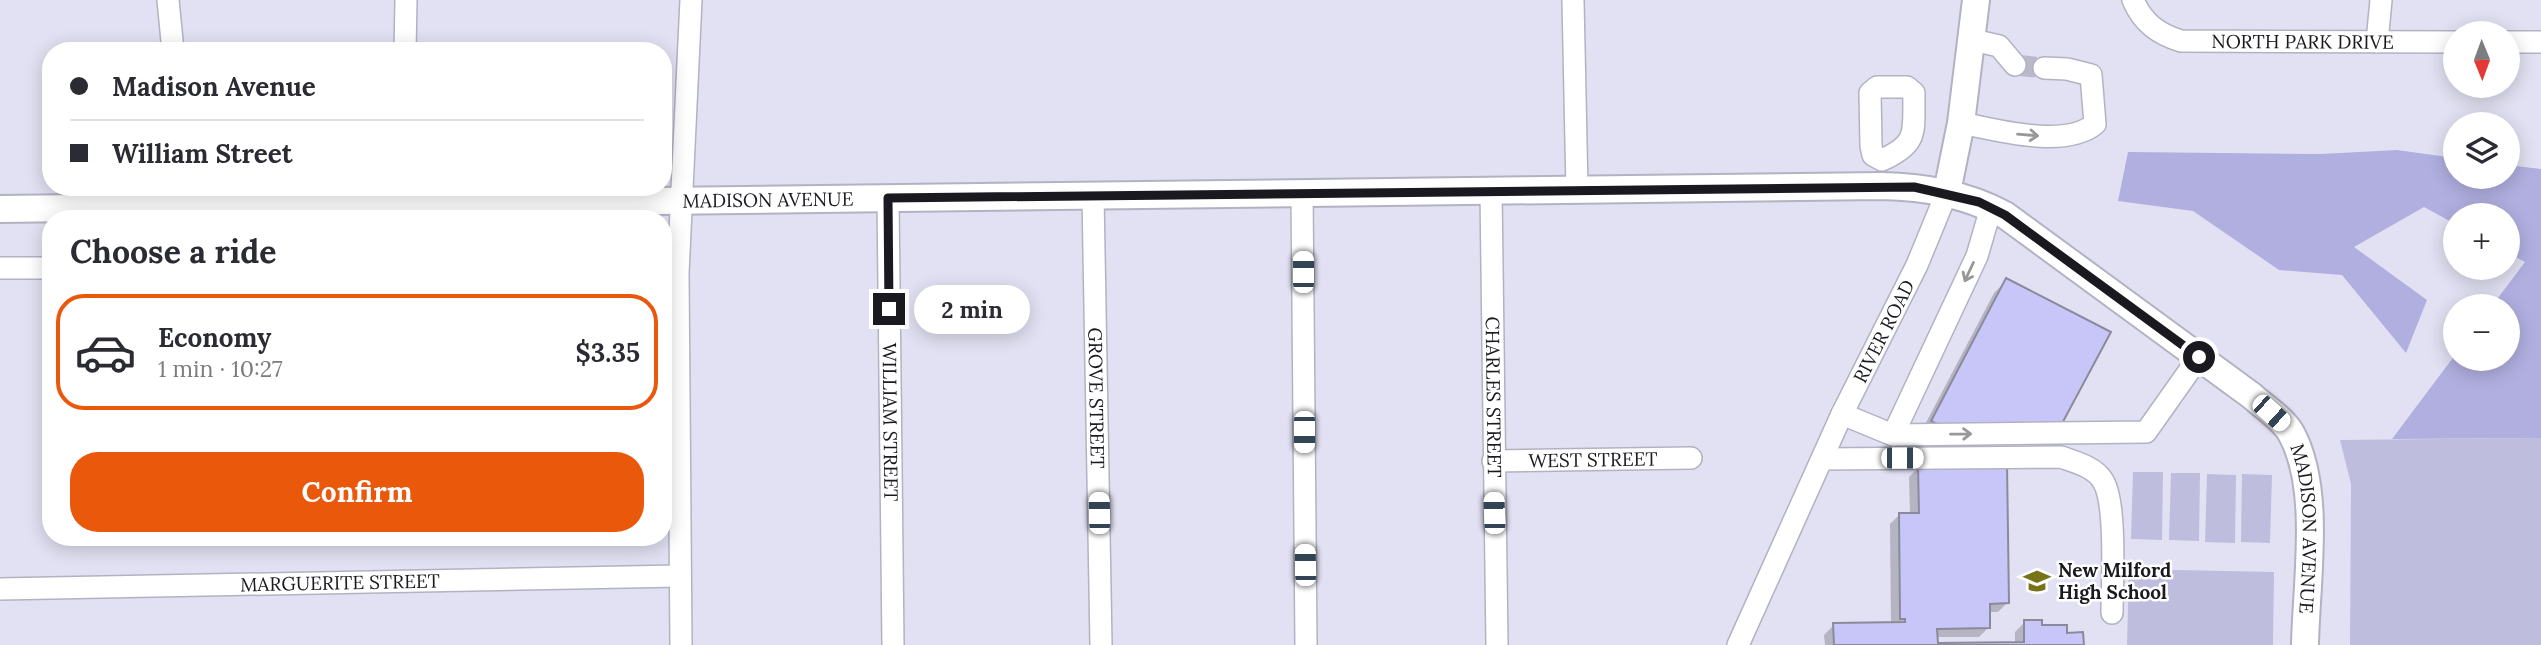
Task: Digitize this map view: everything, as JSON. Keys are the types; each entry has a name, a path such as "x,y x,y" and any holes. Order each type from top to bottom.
{"main road":[{"name":"RIVER ROAD","path":"1947,192 1961,123 1976,0"},
{"name":"MADISON AVENUE","path":"134,210 176,196 405,203 1881,186 1947,192 1991,208 2252,396 2290,430 2305,466 2308,516 2305,645"},
{"name":"MADISON AVENUE","path":"0,208 50,210"}],"street":[{"path":"168,0 172,42"},
{"path":"405,42 406,0"},
{"path":"681,645 680,199 691,0"},
{"path":"1573,0 1577,190"},
{"name":"NORTH PARK DRIVE","path":"2133,0 2141,17 2152,29 2181,41 2443,42"},
{"path":"2377,42 2381,0"},
{"path":"1973,40 2000,46 2015,65"},
{"path":"1961,123 2028,136 2083,134 2095,124 2091,75 2067,69 2044,68"},
{"path":"1881,186 1882,160"},
{"name":"CHARLES STREET","path":"1491,191 1497,645"},
{"path":"1302,192 1306,645"},
{"name":"RIVER ROAD","path":"1738,645 1842,414 1917,265 1947,192"},
{"name":"GROVE STREET","path":"1093,195 1101,645"},
{"name":"WILLIAM STREET","path":"888,198 893,645"},
{"path":"1893,435 1977,256 1991,208"},
{"path":"0,268 42,268"},
{"path":"1842,414 1893,435 2146,432 2199,357"},
{"path":"1822,459 2061,457 2089,467 2103,480 2110,500 2112,613"},
{"name":"WEST STREET","path":"1493,461 1691,458"},
{"name":"MARGUERITE STREET","path":"0,589 679,576"}],"shaded area":[{"path":"2397,150 2443,156 2443,189 2520,189 2520,166 2541,169 2541,438 2392,439 2443,371 2520,371 2520,294 2501,294 2512,280 2520,280 2520,269 2525,262 2520,259 2520,203 2443,203 2443,217 2424,207 2354,247 2427,300 2406,353 2342,275 2279,270 2193,211 2118,201 2128,152 2321,154"},
{"path":"2541,438 2541,645 2350,645 2351,484 2340,440"},
{"path":"2133,472 2163,472 2162,540 2131,539"},
{"path":"2171,473 2200,473 2199,541 2169,540"},
{"path":"2207,474 2236,475 2235,543 2205,542"},
{"path":"2242,474 2272,475 2270,543 2241,542"},
{"path":"2129,569 2274,572 2273,645 2127,645"}],"building":[{"path":"2006,278 2111,332 2058,431 1951,431 1931,421"},
{"path":"2007,464 2009,603 1990,604 1990,628 1937,629 1938,643 2024,642 2024,620 2042,620 2042,625 2067,625 2067,633 2083,632 2084,645 1834,645 1833,623 1905,622 1905,619 1900,619 1899,513 1919,513 1918,466"}],"tunnel":[{"path":"2015,65 2044,68"}],"place":[{"name":"New Milford High School","path":"2037,581"}],"route":[{"path":"889,309 888,198 1914,187 1947,192 1979,202 2005,215 2199,357"}]}
